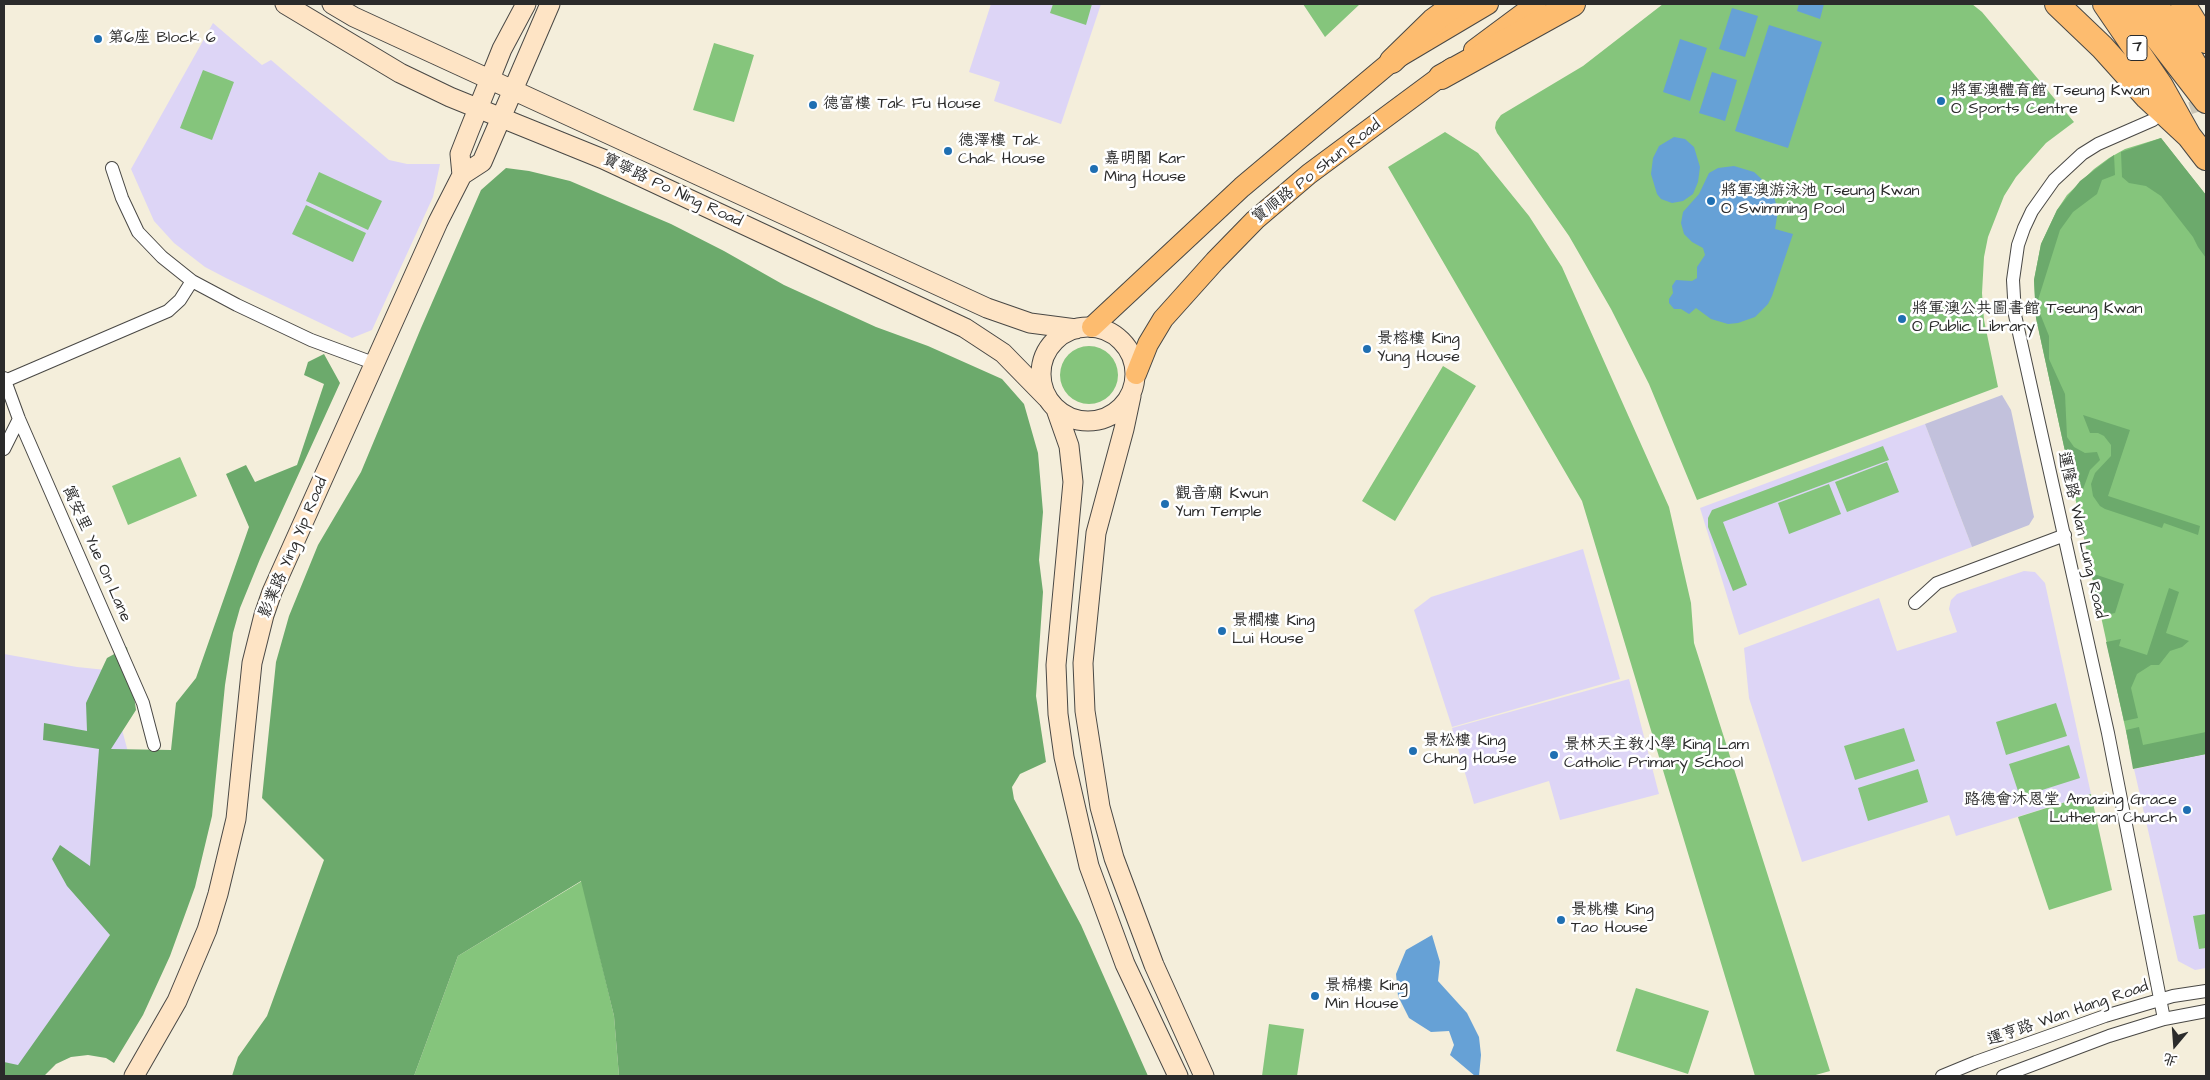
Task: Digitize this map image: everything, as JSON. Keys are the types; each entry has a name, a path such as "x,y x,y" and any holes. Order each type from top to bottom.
{"highway":[{"path":"1392,62 1434,21 1456,4"},
{"path":"1441,77 1572,4"},
{"path":"2057,4 2102,47 2146,97 2189,136"},
{"name":"7","path":"2105,4 2161,86 2189,136 2206,158"},
{"name":"7","path":"2131,4 2206,100"},
{"path":"2155,4 2179,38 2206,84"},
{"path":"2183,4 2206,41"}],"main road":[{"name":"寶寧路 Po Ning Road","path":"284,4 400,73 477,109 603,159 965,328 1003,353 1052,403"},
{"name":"寶寧路 Po Ning Road","path":"332,4 354,17 987,308 1030,324 1084,328"},
{"name":"影業路 Ying Yip Road","path":"462,175 460,154 502,49 526,4"},
{"name":"影業路 Ying Yip Road","path":"134,1076 177,1001 203,939 218,894 236,819 252,663 264,615 282,569 376,364 438,222 462,175 482,162 550,4"},
{"name":"寶順路 Po Shun Road","path":"1084,328 1242,187 1392,62 1488,4"},
{"name":"寶順路 Po Shun Road","path":"1136,374 1148,344 1167,314 1255,220 1309,174 1536,4"},
{"path":"460,66 482,62 502,49"},
{"path":"526,57 531,84 543,103"},
{"path":"491,142 509,132 527,130"},
{"path":"1178,1076 1126,964 1089,866 1064,757 1058,714 1056,664 1073,482 1069,446 1041,378 1046,352 1054,341 1062,335 1084,328 1112,334 1127,348 1134,360 1136,374 1124,430 1096,532 1083,663 1085,711 1100,807 1114,858 1154,965 1204,1076"},
{"path":"1052,403 1070,418 1087,422 1112,416 1130,396"}],"street":[{"name":"運隆路 Wan Lung Road","path":"2153,120 2098,144 2067,166 2054,180 2032,211 2024,228 2013,280 2015,315 2108,733 2164,1019"},
{"path":"112,168 122,198 138,232 162,257 192,280 237,305 311,340 376,364"},
{"path":"4,379 168,311 180,300 192,280"},
{"name":"寓安里 Yue On Lane","path":"4,379 19,419 142,703 154,744"},
{"path":"4,449 19,419"},
{"path":"1914,603 1937,583 2065,535"},
{"name":"運亨路 Wan Hang Road","path":"1942,1076 2105,1016 2160,1000 2206,991"},
{"path":"2003,1076 2109,1036 2164,1019 2206,1011"}],"shaded area":[{"path":"991,4 1101,4 1061,124 994,101 1000,82 969,72"},
{"path":"213,23 262,65 271,60 389,160 407,164 440,164 433,197 372,330 352,338 226,278 205,267 174,243 154,221 131,169"},
{"path":"2002,395 2011,410 2034,517 2029,525 1972,547 1925,424"},
{"path":"1925,424 1972,547 1739,635 1700,508"},
{"path":"1583,549 1620,679 1452,727 1414,610 1431,597"},
{"path":"2024,571 2035,572 2045,583 2091,794 1956,836 1949,815 1802,862 1749,698 1744,648 1879,598 1897,651 1957,632 1949,609 1951,600 1957,594"},
{"path":"4,654 77,667 106,670 135,778 110,935 19,1074 10,1076 4,1076"},
{"name":"景林天主教小學 King Lam Catholic Primary School","path":"1629,679 1659,794 1560,820 1549,781 1474,804 1452,728"},
{"path":"2206,754 2206,968 2195,970 2178,961 2134,769"}],"green space":[{"path":"1053,4 1092,4 1086,25 1050,13"},
{"path":"1303,4 1360,4 1325,37"},
{"path":"1663,4 1972,4 1982,12 2074,122 2046,143 2016,177 2004,196 1988,237 1984,257 1982,293 1984,320 1998,387 1697,500 1649,384 1611,309 1569,236 1495,128 1496,122 1501,115 1583,66"},
{"path":"714,43 754,55 734,122 693,110"},
{"path":"203,70 234,82 212,140 180,128"},
{"path":"1445,132 1478,153 1529,216 1562,267 1669,507 1691,603 1694,643 1830,1071 1812,1076 1755,1076 1582,501 1388,167"},
{"path":"2161,138 2206,195 2206,754 2134,768 2036,318 2034,280 2041,244 2057,210 2067,195 2094,169 2109,158 2125,149"},
{"path":"2161,138 2206,195 2206,258 2193,237 2161,196 2146,186 2129,183 2122,177 2121,152"},
{"path":"2114,155 2115,175 2102,180 2097,194 2073,212 2060,230 2038,300 2039,311 2049,336 2049,359 2065,394 2067,437 2074,447 2085,453 2097,452 2100,460 2090,470 2082,492 2075,497 2036,318 2034,280 2041,244 2057,210 2080,181"},
{"path":"506,168 529,171 570,181 671,224 784,285 876,327 928,346 1002,379 1024,404 1038,453 1043,512 1039,560 1043,592 1036,696 1046,762 1020,774 1012,787 1014,799 1081,925 1148,1076 619,1076 614,1016 581,881 458,956 414,1076 232,1076 238,1057 267,1016 324,860 262,798 276,662 289,616 318,545 361,472 481,190"},
{"path":"319,172 382,201 368,230 306,201"},
{"path":"306,205 366,233 353,262 292,234"},
{"path":"1089,346 1105,351 1113,359 1118,375 1113,391 1105,399 1089,404 1073,399 1065,391 1060,375 1065,359 1073,351"},
{"path":"324,354 340,383 260,559 240,608 233,633 225,685 212,816 195,887 170,956 143,1015 114,1063 106,1058 88,1055 71,1057 56,1064 44,1076 4,1076 4,1062 18,1065 110,935 67,886 52,859 60,845 90,866 99,749 43,740 44,723 87,731 86,703 107,658 127,647 136,710 111,749 171,750 176,703 196,678 249,527 226,474 246,465 255,482 297,465 324,384 304,375 308,362"},
{"path":"1443,366 1476,386 1395,521 1362,501"},
{"path":"2083,415 2130,430 2108,496 2200,526 2198,535 2164,523 2162,528 2100,506 2093,496 2091,484 2095,473 2111,456 2111,445 2104,436 2098,433 2090,433"},
{"path":"1883,446 1889,460 1723,522 1747,585 1733,591 1708,527 1708,518 1712,510"},
{"path":"180,457 197,496 128,525 112,486"},
{"path":"1887,462 1899,492 1847,512 1835,482"},
{"path":"1829,484 1841,514 1789,534 1778,503"},
{"path":"2091,573 2124,584 2115,613 2101,616"},
{"path":"2169,588 2179,592 2166,633 2189,641 2182,647 2170,651 2159,665 2151,665 2137,674 2131,688 2138,718 2124,721 2106,642 2121,639 2119,646 2147,655"},
{"path":"2056,703 2067,736 2006,755 1996,722"},
{"path":"2139,727 2143,745 2206,732 2206,754 2133,769 2126,730"},
{"path":"1904,728 1915,761 1855,780 1844,746"},
{"path":"2069,745 2080,778 2020,797 2009,764"},
{"path":"1918,769 1928,802 1868,821 1858,788"},
{"path":"2091,794 2112,890 2049,910 2018,817"},
{"path":"582,881 614,1016 619,1076 414,1076 458,956"},
{"path":"2206,914 2206,948 2199,949 2193,916"},
{"path":"1636,988 1709,1011 1688,1074 1616,1051"},
{"path":"1269,1024 1304,1029 1297,1076 1262,1076"}],"water":[{"path":"1799,4 1824,4 1820,19 1797,11"},
{"path":"1732,8 1758,16 1745,57 1719,49"},
{"path":"1769,25 1822,42 1788,148 1735,131"},
{"path":"1680,39 1707,48 1690,101 1663,92"},
{"path":"1712,72 1737,80 1725,121 1699,113"},
{"path":"1674,137 1685,139 1694,147 1700,167 1698,182 1693,194 1683,201 1672,203 1661,199 1657,194 1651,174 1653,158 1659,146"},
{"path":"1734,166 1754,172 1768,185 1773,193 1778,211 1775,229 1793,234 1768,304 1755,317 1738,323 1728,324 1711,319 1696,308 1689,314 1681,309 1674,309 1669,303 1669,299 1673,293 1672,286 1676,280 1692,281 1697,278 1697,267 1705,255 1703,248 1692,242 1684,234 1681,223 1683,212 1699,194 1709,173 1718,168"},
{"path":"1432,935 1440,962 1438,981 1467,1013 1479,1037 1481,1055 1479,1076 1475,1076 1450,1055 1454,1045 1449,1031 1431,1032 1409,1018 1398,996 1396,974 1406,950"}],"tunnel":[{"path":"2173,114 2206,103"}],"place":[{"name":"第6座 Block 6","path":"98,39"},
{"name":"將軍澳體育館 Tseung Kwan O Sports Centre","path":"1941,101"},
{"name":"德富樓 Tak Fu House","path":"813,105"},
{"name":"德澤樓 Tak Chak House","path":"948,151"},
{"name":"嘉明閣 Kar Ming House","path":"1094,169"},
{"name":"將軍澳游泳池 Tseung Kwan O Swimming Pool","path":"1711,201"},
{"name":"將軍澳公共圖書館 Tseung Kwan O Public Library","path":"1902,319"},
{"name":"景榕樓 King Yung House","path":"1367,349"},
{"name":"觀音廟 Kwun Yum Temple","path":"1165,504"},
{"name":"景櫚樓 King Lui House","path":"1222,631"},
{"name":"景松樓 King Chung House","path":"1413,751"},
{"name":"景林天主教小學 King Lam Catholic Primary School","path":"1554,755"},
{"name":"路德會沐恩堂 Amazing Grace Lutheran Church","path":"2187,810"},
{"name":"景桃樓 King Tao House","path":"1561,920"},
{"name":"景棉樓 King Min House","path":"1315,996"}]}
